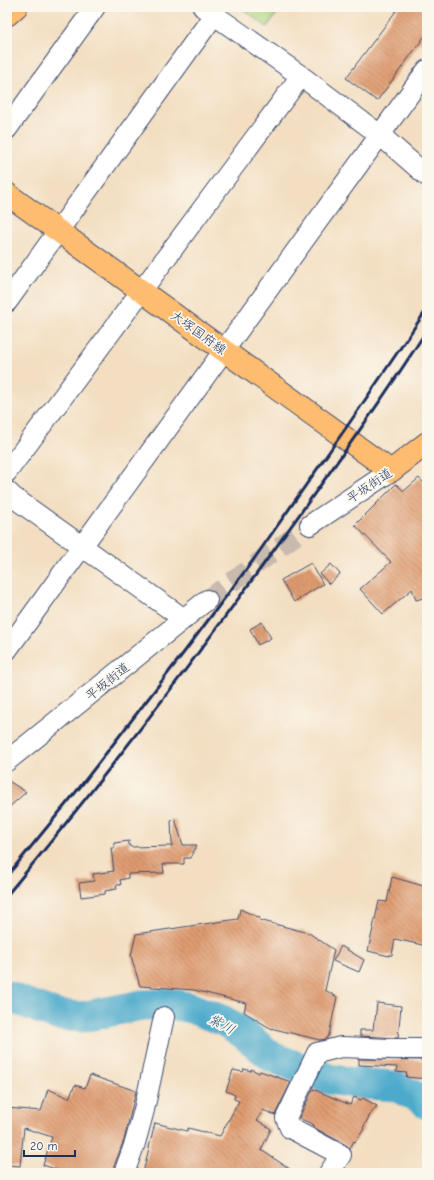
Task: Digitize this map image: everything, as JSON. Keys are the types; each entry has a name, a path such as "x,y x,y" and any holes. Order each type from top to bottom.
{"main road":[{"path":"7,15 16,7"},
{"name":"大塚国府線","path":"7,194 391,471"},
{"name":"平坂街道","path":"391,471 427,444"}],"street":[{"path":"7,129 94,7"},
{"path":"7,302 59,231 209,11 301,76 380,135 427,176"},
{"path":"7,650 427,70"},
{"path":"7,472 301,76"},
{"name":"平坂街道","path":"310,525 391,471"},
{"path":"7,491 13,497 184,619"},
{"name":"平坂街道","path":"9,754 207,600"},
{"path":"124,1173 135,1143 144,1110 164,1017"},
{"path":"329,1173 341,1155 290,1128 286,1118 317,1053 341,1047 427,1049"}],"green space":[{"path":"240,7 282,7 267,27"}],"building":[{"path":"399,7 427,7 427,33 377,101 346,78"},
{"path":"419,478 427,486 427,597 416,600 412,589 383,614 360,589 391,562 355,525 396,484 404,491"},
{"path":"311,563 323,584 294,602 281,580"},
{"path":"331,564 340,574 329,584 320,574"},
{"path":"262,622 271,638 258,645 250,629"},
{"path":"7,780 26,792 7,809"},
{"path":"175,819 183,845 197,845 190,858 184,858 184,864 163,864 164,873 128,874 128,878 120,880 121,885 116,885 117,889 105,891 105,894 81,897 79,883 94,881 93,874 114,871 111,848 114,848 114,843 129,841 129,846 131,847 172,846 171,820"},
{"path":"392,877 427,887 427,946 395,939 392,955 389,956 368,951 379,901 387,902"},
{"path":"240,909 260,918 259,920 309,933 334,950 325,990 337,997 329,1035 326,1039 320,1040 270,1028 244,1012 246,1003 194,990 140,986 131,956 136,934 238,919"},
{"path":"341,946 364,960 359,972 333,961"},
{"path":"377,1003 401,1006 398,1038 360,1036 360,1030 373,1030"},
{"path":"359,1059 427,1060 427,1079 406,1077 407,1073 396,1072 397,1067 359,1065"},
{"path":"244,1069 251,1071 251,1069 259,1073 260,1071 291,1082 275,1115 263,1110 257,1120 271,1129 261,1150 296,1173 143,1173 155,1123 187,1131 188,1128 220,1136 239,1101 234,1099 235,1095 226,1091 233,1070 243,1072"},
{"path":"90,1075 136,1091 124,1140 113,1169 113,1173 67,1173 43,1165 52,1137 24,1128 20,1166 7,1165 7,1108 41,1111 48,1089 69,1098 75,1085 85,1088"},
{"path":"313,1089 350,1105 354,1097 361,1100 363,1098 377,1106 371,1113 363,1128 364,1129 350,1148 313,1127 314,1125 299,1118"}],"waterway":[{"name":"紫川","path":"7,996 57,1015 82,1017 142,1005 171,1004 191,1008 224,1021 244,1034 272,1057 329,1079 354,1083 395,1086 425,1101 427,1104"}],"tunnel":[{"path":"207,600 310,525"}],"railway":[{"path":"7,876 80,787 254,559 427,309"},
{"path":"7,895 109,769 207,641 350,443 427,330"}]}
